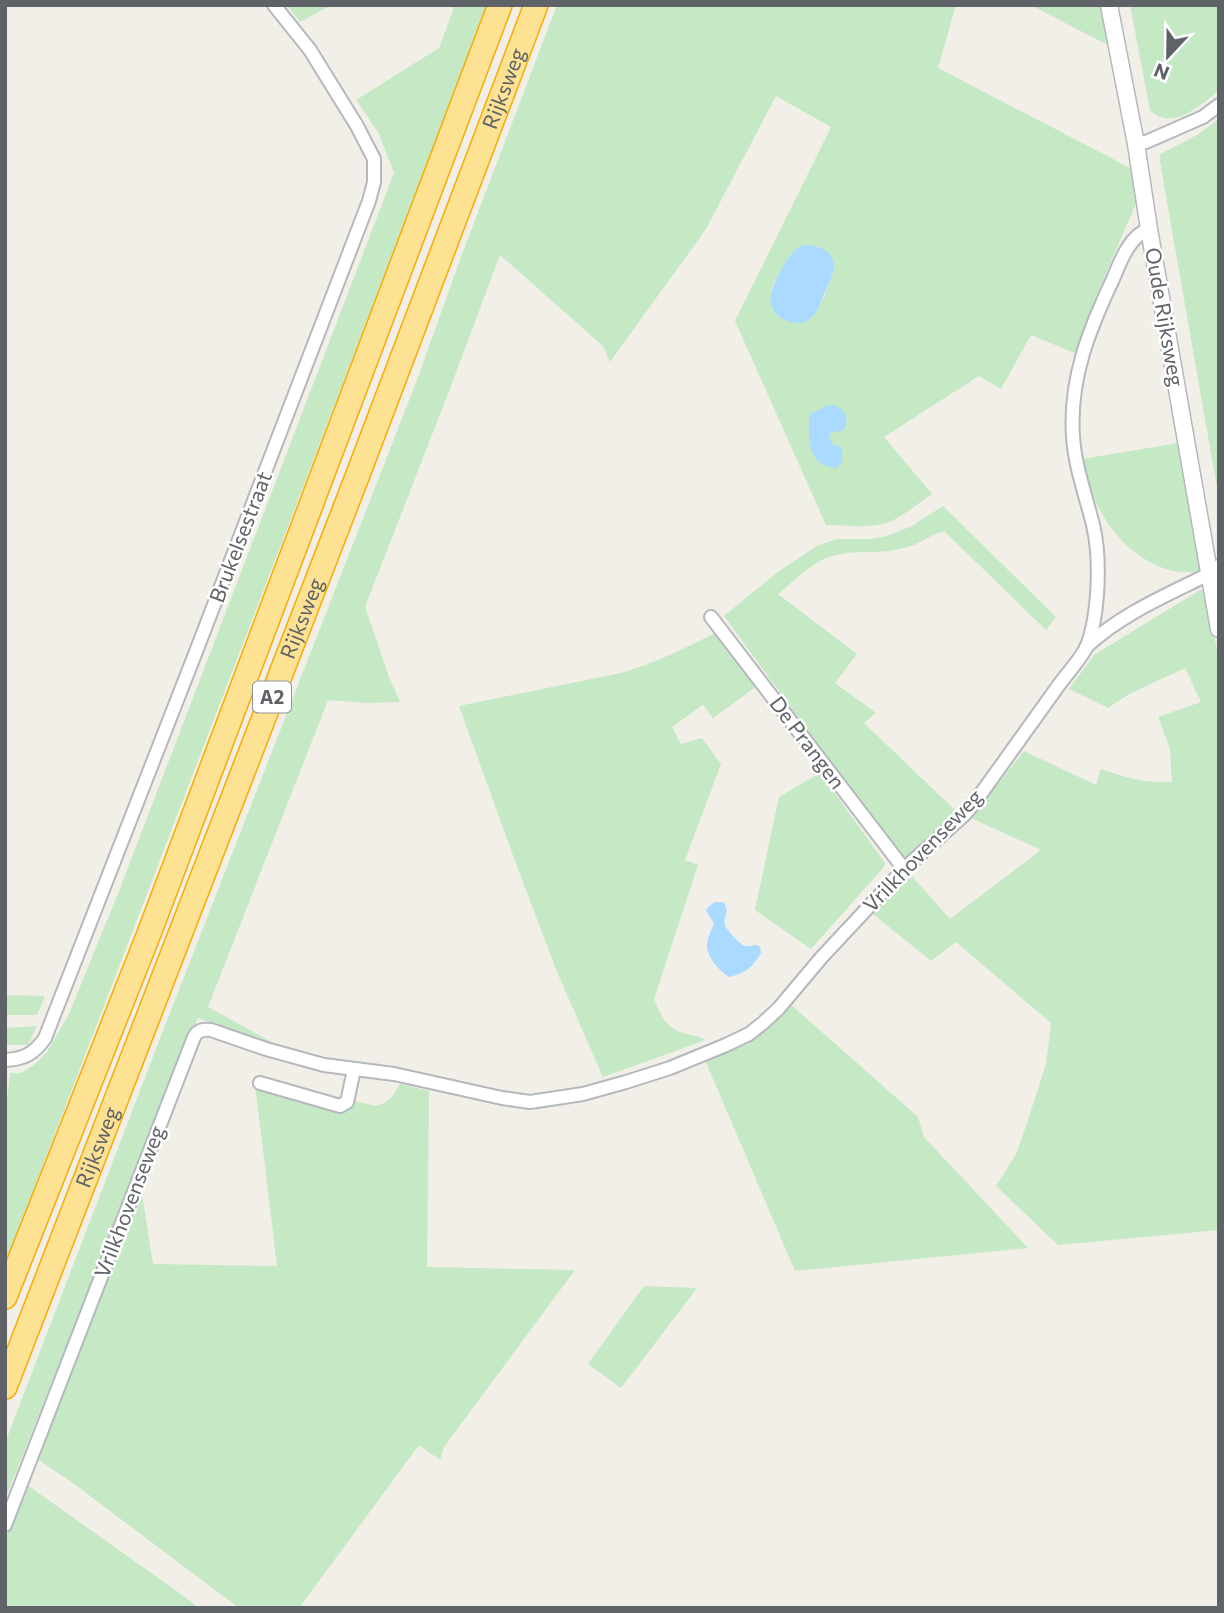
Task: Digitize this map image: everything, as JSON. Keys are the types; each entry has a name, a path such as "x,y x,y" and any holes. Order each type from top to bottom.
{"highway":[{"name":"Rijksweg","path":"5,1297 150,931 500,5"},
{"name":"Rijksweg","path":"5,1387 357,477 536,5"}],"street":[{"name":"Brukelsestraat","path":"5,1060 29,1055 38,1048 44,1038 369,201 374,181 374,159 310,50 274,5"},
{"name":"Oude Rijksweg","path":"1109,5 1214,570 1219,629"},
{"path":"1136,144 1203,117 1219,105"},
{"name":"Vrilkhovenseweg","path":"5,1525 196,1034 201,1030 211,1030 324,1065 394,1074 502,1098 530,1102 583,1094 670,1068 749,1034 779,1008 821,958 904,869 964,815 1086,647 1095,610 1098,562 1093,526 1074,450 1073,410 1077,376 1092,324 1117,270 1134,238 1143,230 1149,229"},
{"path":"1086,647 1123,618 1214,570"},
{"name":"De Prangen","path":"711,617 904,869"},
{"path":"260,1083 340,1106 347,1102 354,1070"}],"green space":[{"path":"287,5 332,5 300,22"},
{"path":"455,5 488,5 5,1264 5,1116 10,1073 21,1073 47,1052 69,1014 119,891 394,173 378,132 356,100 439,48"},
{"path":"557,5 956,5 938,68 1132,169 1137,201 1094,301 1077,354 1031,335 1001,389 979,376 884,437 932,494 895,519 874,525 826,525 735,321 831,127 776,96 706,229 610,362 603,346 500,255 365,607 400,702 328,700 208,1007 277,1045 198,1018 5,1499 5,1443 417,380","holes":["804,245 817,246 832,257 833,264 829,284 818,309 780,317 771,298 776,279 799,248"]},
{"path":"1030,5 1104,5 1112,47"},
{"path":"1130,5 1219,5 1219,90 1195,109 1177,117 1158,116 1150,110"},
{"path":"1219,119 1219,499 1160,154 1197,135"},
{"path":"1179,443 1202,572 1169,570 1152,563 1122,541 1110,527 1092,494 1082,459"},
{"path":"943,506 1056,617 1046,630 944,531 914,545 895,550 832,556 810,567 778,594 857,654 835,683 876,713 864,723 957,812 904,862 724,616 779,571 817,546 837,539 887,536 912,526"},
{"path":"1200,590 1206,592 1219,661 1219,1230 1058,1245 996,1186 1016,1154 1026,1126 1046,1064 1051,1023 956,942 931,961 873,914 911,875 950,919 1041,850 971,818 1024,751 1096,785 1101,769 1136,779 1172,782 1170,749 1158,717 1201,702 1185,668 1129,694 1108,708 1069,689 1094,655"},
{"path":"717,632 757,686 713,718 703,705 672,727 681,744 702,738 721,764 685,860 698,865 654,999 664,1020 672,1028 706,1040 603,1077 557,972 459,706 621,673 670,655"},
{"path":"820,773 885,863 811,949 755,910 779,797"},
{"path":"5,995 45,996 37,1015 5,1015"},
{"path":"789,1003 918,1117 924,1137 1028,1248 795,1271 705,1060 748,1044"},
{"path":"37,1026 28,1045 5,1045 5,1028"},
{"path":"254,1076 375,1106 390,1098 400,1084 429,1091 427,1267 575,1270 444,1447 440,1460 419,1445 299,1608 239,1608 37,1459 142,1194 153,1264 277,1266"},
{"path":"644,1286 697,1288 621,1388 588,1364"},
{"path":"27,1485 199,1608 5,1608 5,1540"}],"water":[{"path":"804,245 825,250 830,254 834,265 816,313 808,320 796,323 776,314 771,305 771,294 788,259"},
{"path":"834,405 844,412 846,418 844,430 829,436 833,444 841,447 842,459 837,468 827,466 814,457 809,441 810,414"},
{"path":"715,902 723,902 727,911 725,925 737,940 745,946 760,947 761,953 751,966 744,972 729,977 714,963 707,945 714,923 706,911"}]}
